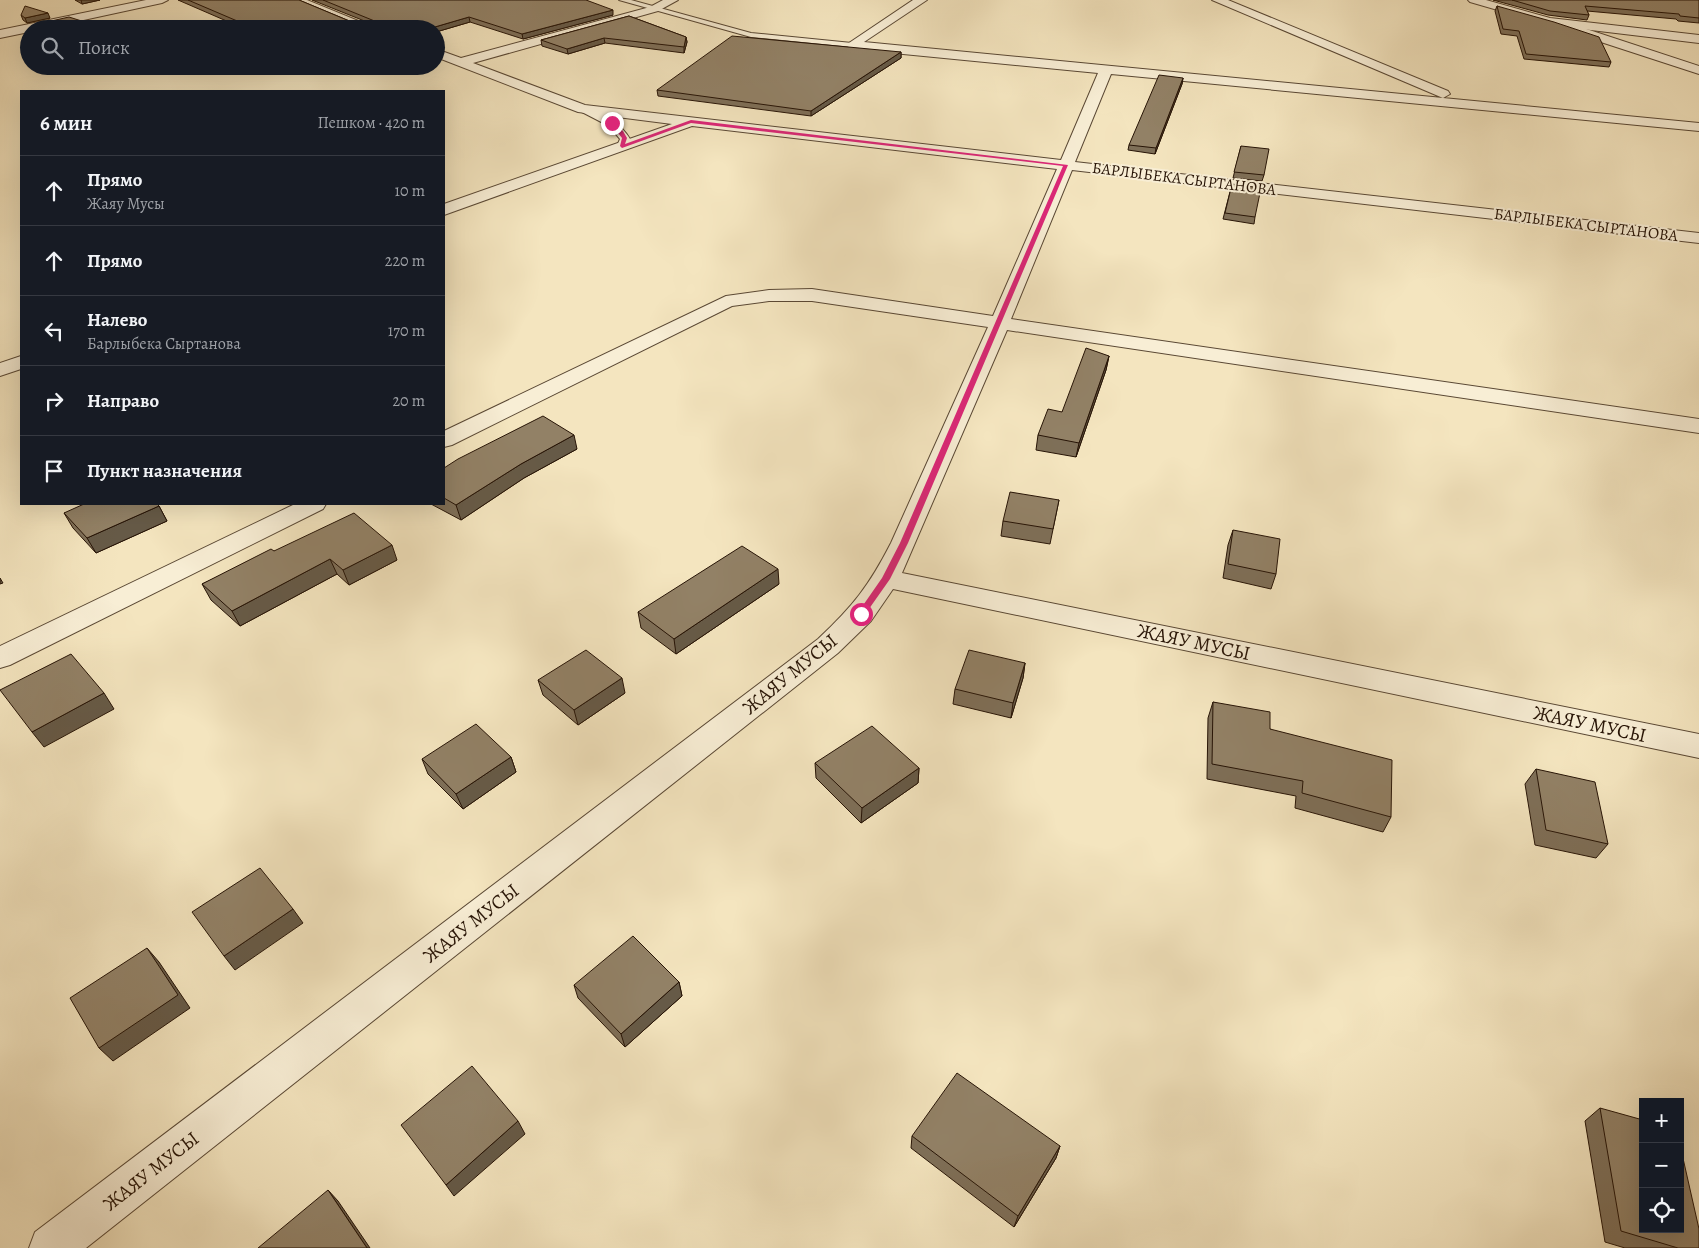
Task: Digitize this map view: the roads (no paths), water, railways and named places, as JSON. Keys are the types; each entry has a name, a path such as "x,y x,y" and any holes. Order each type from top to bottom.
{"street":[{"path":"67,20 162,0"},
{"path":"297,0 349,20"},
{"path":"461,62 654,9 672,0"},
{"path":"852,45 921,0"},
{"path":"1218,0 1468,104"},
{"path":"1474,0 1550,21 1699,70"},
{"path":"1550,21 1699,39"},
{"path":"0,34 20,30"},
{"path":"852,45 1699,127"},
{"path":"445,56 583,109 691,122"},
{"path":"886,579 904,543 1000,322 1106,70"},
{"name":"БАРЛЫБЕКА СЫРТАНОВА","path":"445,210 691,122 1699,238"},
{"path":"445,440 726,302 750,296 777,294 812,295 1699,426"},
{"path":"0,370 20,362"},
{"path":"0,658 312,505"},
{"name":"ЖАЯУ МУСЫ","path":"51,1248 828,646 861,614 886,579 1699,746"}],"lane":[{"path":"624,0 751,35 852,45"},
{"path":"583,109 612,123 622,132 625,138 622,146"}]}
